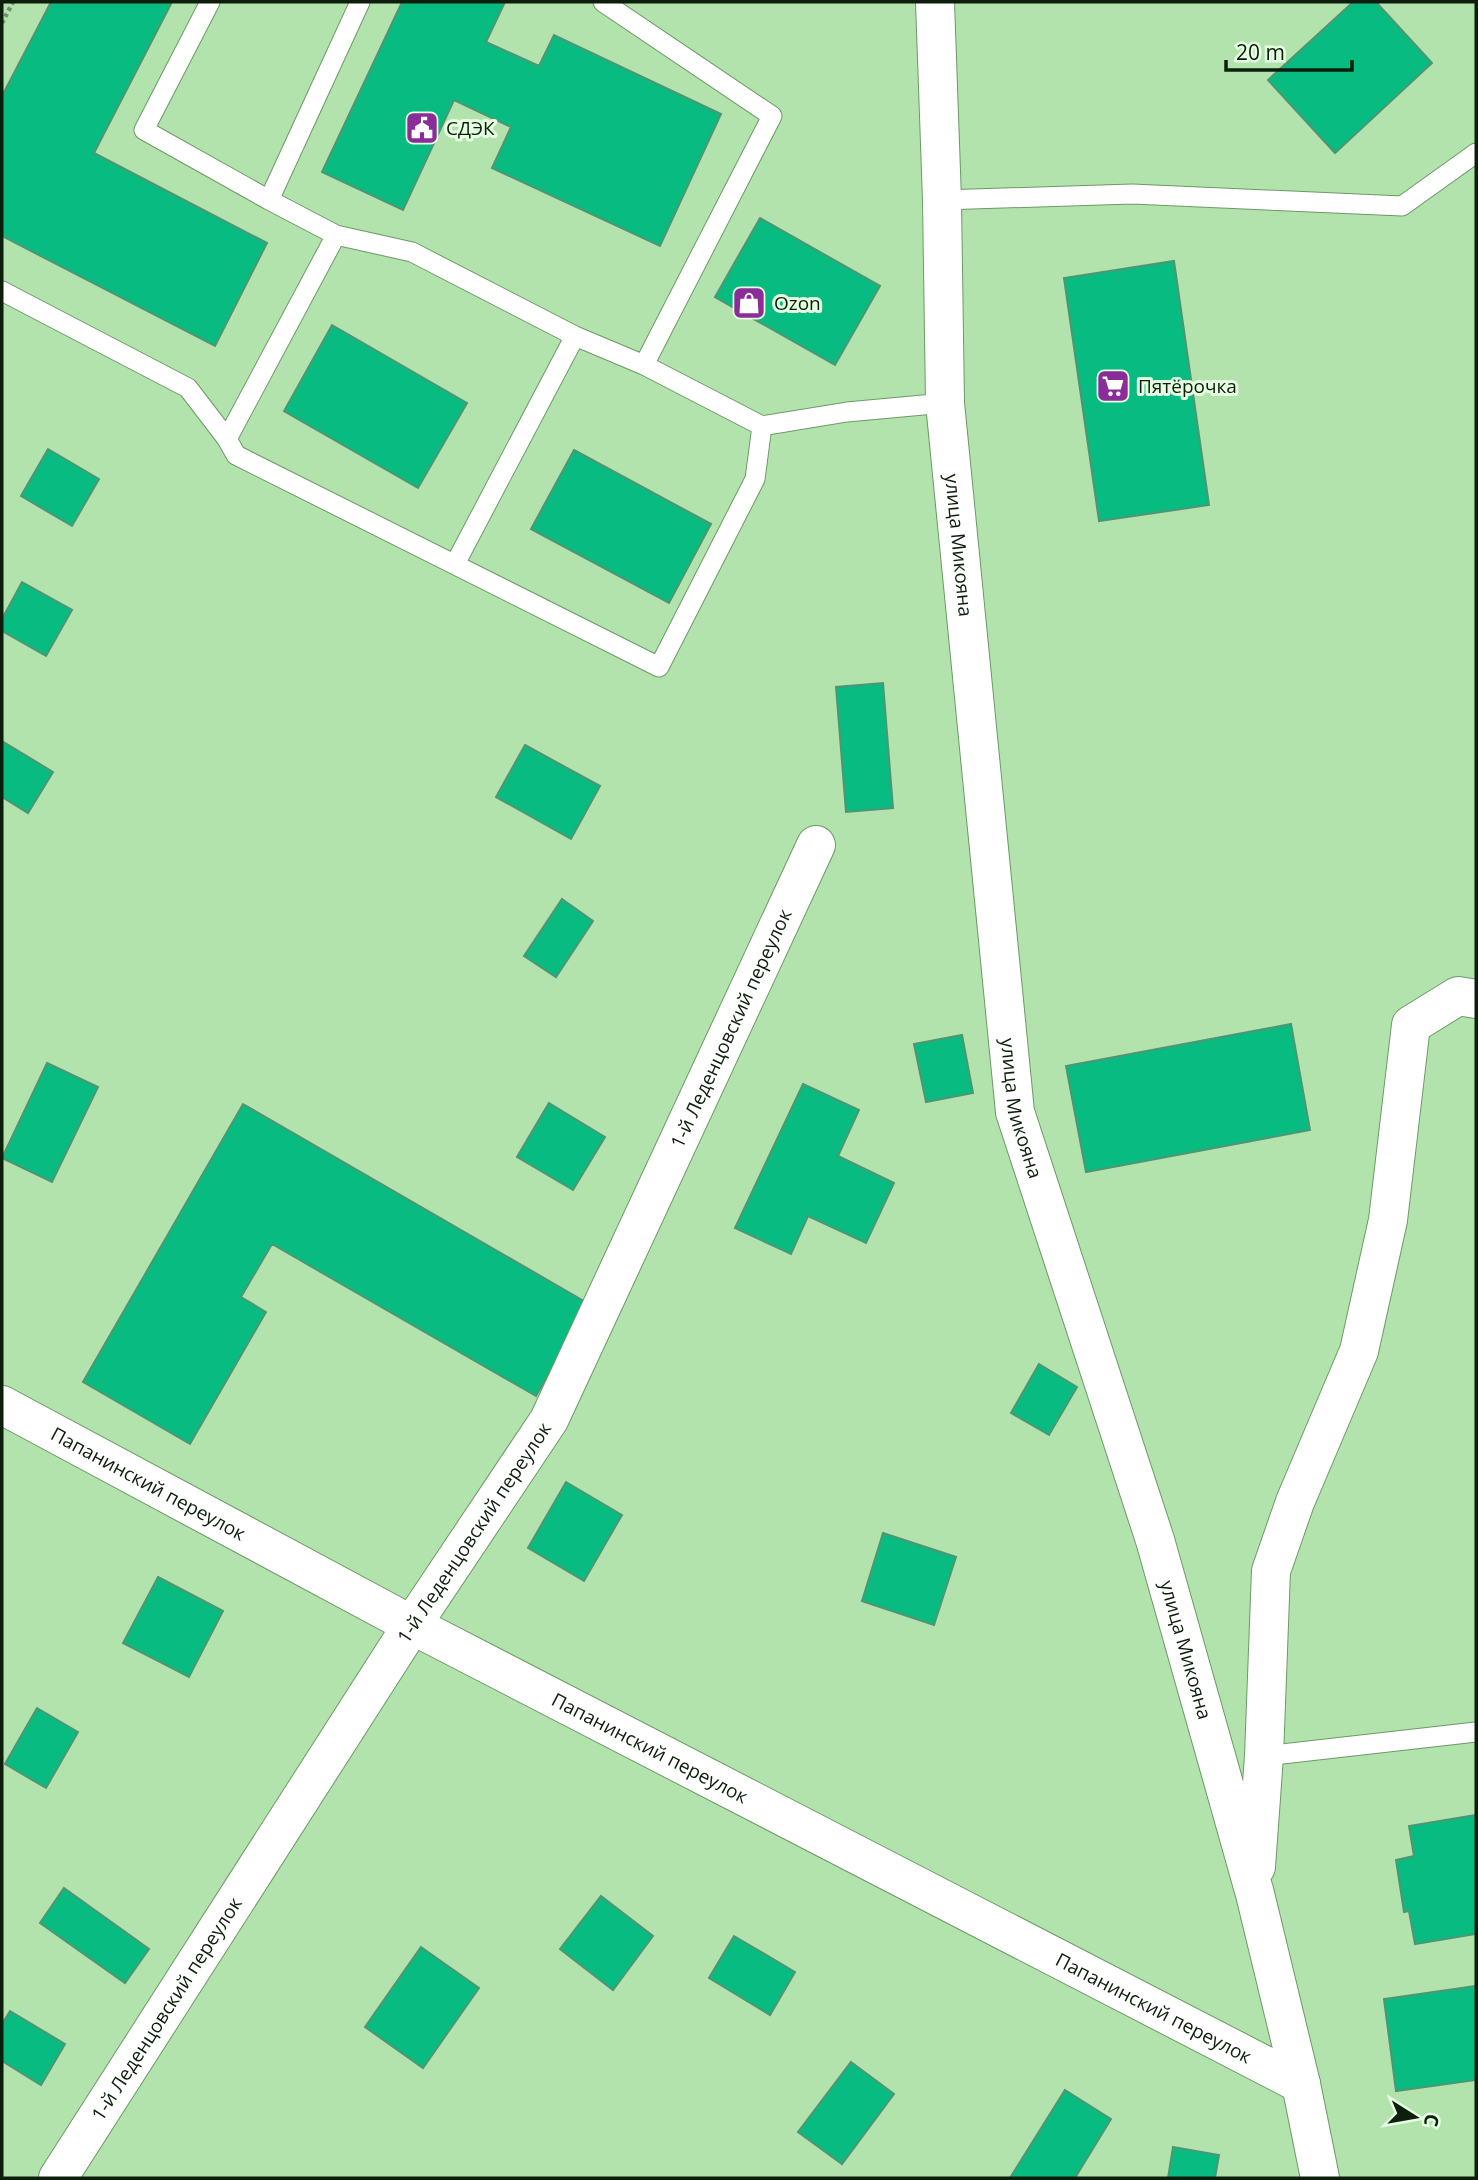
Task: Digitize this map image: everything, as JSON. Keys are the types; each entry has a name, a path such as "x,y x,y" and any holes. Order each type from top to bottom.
{"street":[{"name":"улица Микояна","path":"935,2 945,403 1015,1112 1154,1540 1255,1894 1321,2178"},
{"name":"1-й Леденцовский переулок","path":"58,2178 412,1625 549,1420 816,845"},
{"path":"1255,1894 1264,1756 1271,1571 1295,1502 1359,1351 1388,1220 1411,1025 1458,996 1476,999"},
{"name":"Папанинский переулок","path":"2,1405 412,1625 1301,2084"}],"lane":[{"path":"210,2 144,130 269,200 336,235 412,252 575,336 643,365 762,426 847,412 945,403"},
{"path":"269,200 360,2"},
{"path":"603,2 772,116 643,365"},
{"path":"942,200 1132,194 1402,206 1476,153"},
{"path":"227,439 336,235"},
{"path":"2,291 188,388 236,455 659,667 755,479 762,426"},
{"path":"455,564 575,336"},
{"path":"1264,1756 1476,1732"}],"path":[{"path":"2,23 13,2"}],"building":[{"path":"51,2 172,2 94,153 267,243 215,346 2,236 2,96"},
{"path":"402,2 505,2 486,42 539,66 554,35 721,114 660,246 492,168 511,127 454,100 403,210 322,172"},
{"path":"1353,2 1376,2 1432,63 1335,153 1268,80"},
{"path":"760,218 880,286 835,365 715,297"},
{"path":"1174,261 1209,505 1099,521 1064,278"},
{"path":"332,325 467,403 418,488 284,411"},
{"path":"48,449 99,479 72,526 21,496"},
{"path":"574,450 711,524 669,603 531,529"},
{"path":"22,582 72,610 46,656 2,631 2,619"},
{"path":"883,683 893,808 846,812 836,687"},
{"path":"2,741 53,772 28,813 2,797"},
{"path":"525,745 600,786 571,839 496,797"},
{"path":"562,899 593,921 556,977 524,956"},
{"path":"1291,1024 1310,1130 1086,1172 1066,1066"},
{"path":"962,1035 973,1093 926,1102 914,1044"},
{"path":"47,1063 98,1087 52,1182 2,1158"},
{"path":"803,1084 859,1110 838,1156 894,1183 866,1243 808,1216 791,1254 735,1228"},
{"path":"549,1103 605,1137 573,1190 517,1157"},
{"path":"243,1104 589,1304 536,1396 272,1244 241,1297 266,1312 190,1444 83,1382"},
{"path":"1039,1364 1077,1387 1049,1435 1011,1413"},
{"path":"566,1482 622,1515 584,1581 528,1548"},
{"path":"883,1533 956,1557 934,1625 862,1601"},
{"path":"158,1577 223,1611 189,1677 123,1643"},
{"path":"37,1708 78,1732 46,1788 5,1764"},
{"path":"1476,1815 1476,1934 1415,1944 1409,1911 1404,1912 1396,1860 1414,1856 1409,1826"},
{"path":"64,1888 149,1949 125,1983 40,1923"},
{"path":"601,1896 653,1936 613,1990 560,1949"},
{"path":"734,1936 795,1972 770,2015 709,1978"},
{"path":"421,1947 479,1988 423,2068 365,2027"},
{"path":"1476,1986 1476,2080 1396,2091 1384,1999"},
{"path":"10,2011 65,2044 41,2085 2,2061 2,2024"},
{"path":"851,2062 894,2094 842,2164 798,2132"},
{"path":"1065,2090 1111,2119 1075,2178 1010,2178"},
{"path":"1173,2147 1219,2155 1215,2178 1168,2178"}],"place":[{"name":"СДЭК","path":"422,128"},
{"name":"Ozon","path":"749,303"},
{"name":"Пятёрочка","path":"1113,386"}]}
